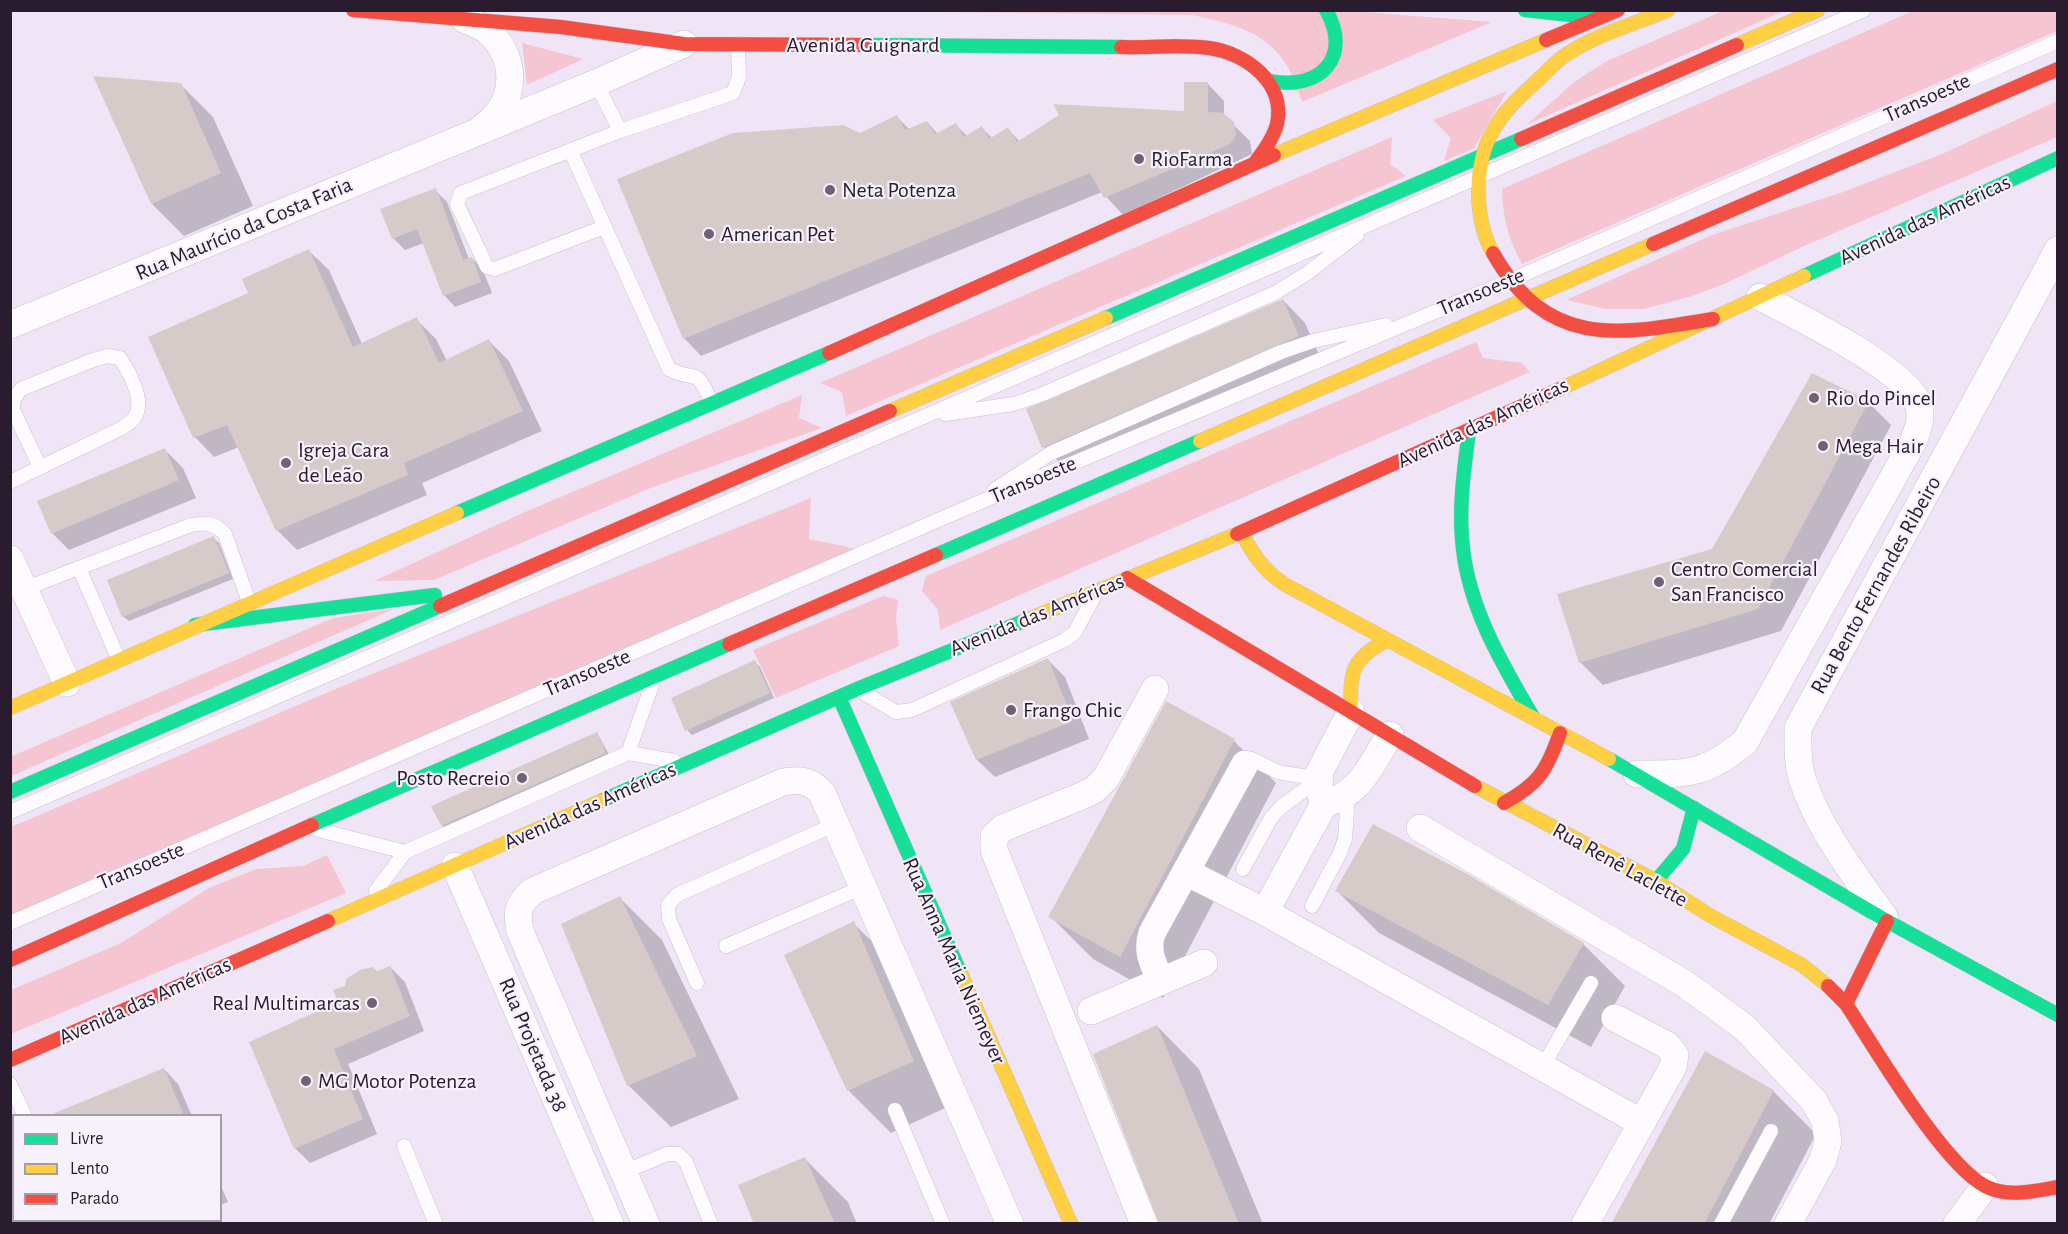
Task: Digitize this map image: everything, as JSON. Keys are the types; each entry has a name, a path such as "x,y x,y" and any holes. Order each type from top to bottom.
{"main road":[{"name":"Avenida Guignard","path":"353,10 640,36 684,44 1209,48 1233,53 1252,63 1270,81"},
{"path":"522,24 544,20 553,10"},
{"path":"1270,81 1282,86 1300,85 1318,78 1330,66 1336,49 1335,29 1326,10"},
{"path":"1525,10 1600,18"},
{"path":"10,708 195,625 712,403 1254,164 1618,10"},
{"path":"1668,10 1567,54 1527,89 1491,133 1478,176 1477,205 1481,227 1488,244 1510,280 1551,315 1575,327 1611,331 1713,319"},
{"path":"10,792 1818,10"},
{"path":"625,24 640,36"},
{"path":"10,960 307,827 2058,69"},
{"path":"1254,164 1269,147 1278,126 1279,105 1270,81"},
{"name":"Avenida das Américas","path":"10,1060 857,689 1241,532 1469,431 2058,158"},
{"path":"1469,431 1462,479 1465,564 1472,595 1498,653 1533,717"},
{"path":"1241,532 1253,555 1267,572 1386,641 1637,774 1887,921 2058,1015"},
{"name":"Rua Renê Laclette","path":"1127,578 1504,803 1656,881 1709,915 1802,965 1826,983 1846,1004 1953,1159 1984,1186"},
{"path":"195,625 472,591"},
{"path":"1351,712 1350,679 1355,662 1367,650 1386,641"},
{"name":"Rua Anna Maria Niemeyer","path":"839,697 1071,1224"},
{"path":"1504,803 1540,780 1549,766 1560,733"},
{"path":"1656,881 1682,856 1689,839 1694,808"},
{"path":"1846,1004 1887,921"},
{"path":"10,970 40,948"},
{"path":"1984,1186 2024,1193 2058,1187"}],"street":[{"name":"Rua Maurício da Costa Faria","path":"464,19 488,31 504,49 511,72 508,97 496,118 476,132"},
{"name":"Rua Maurício da Costa Faria","path":"10,325 596,83 684,44"},
{"name":"Rua Bento Fernandes Ribeiro","path":"1887,921 1844,859 1813,805 1800,774 1798,728 2058,250"},
{"name":"Rua Bento Fernandes Ribeiro","path":"1637,774 1678,774 1701,770 1723,760 1745,742 1914,441 1920,424 1918,404 1908,386 1820,327 1760,297"},
{"path":"10,559 67,683"},
{"path":"1144,1224 994,850 994,836 1003,828 1094,790 1106,778 1155,689"},
{"path":"1330,793 1320,771 1351,712"},
{"path":"1265,912 1330,793 1390,735"},
{"path":"1161,981 1149,954 1148,944 1152,933 1245,764"},
{"path":"646,1224 520,931 517,914 521,902 533,891 783,782 798,779 812,783 822,793 1010,1224"},
{"path":"1420,828 1685,984 1744,1027 1814,1101 1826,1121 1828,1141 1823,1160 1788,1224"},
{"name":"Rua Projetada 38","path":"455,866 610,1224"},
{"path":"1186,872 1265,912 1642,1123"},
{"path":"1091,1011 1204,963"},
{"path":"1585,1224 1673,1067 1675,1056 1667,1045 1615,1018"},
{"path":"1957,1224 1984,1186"}],"lane":[{"path":"10,812 1864,10"},
{"name":"Transoeste","path":"10,923 973,505 1510,280 2058,41"},
{"path":"604,227 495,269 487,267 458,204 461,193 620,131 733,93 740,77 738,44"},
{"path":"596,83 620,131"},
{"path":"571,152 669,369 696,375 702,380 712,403"},
{"path":"926,416 1014,404 1043,394 1275,293 1306,274 1373,223"},
{"path":"973,505 1051,453 1281,352 1312,341 1419,318"},
{"path":"10,482 122,428 135,418 138,407 136,392 120,358 108,356 83,364 21,389 13,399 16,417 40,467"},
{"path":"24,590 191,525 208,523 218,526 225,534 249,602"},
{"path":"79,568 119,660"},
{"path":"857,689 896,712 912,710 1065,640 1075,632 1096,591"},
{"path":"628,753 654,677"},
{"path":"365,905 405,852 628,753 687,763"},
{"path":"1245,764 1252,759 1330,793"},
{"path":"1243,869 1271,818 1281,807 1330,793"},
{"path":"1312,906 1343,846 1330,793"},
{"path":"697,983 669,919 668,905 677,895 836,824"},
{"path":"307,827 405,852"},
{"path":"726,946 863,887"},
{"path":"1543,1066 1591,983"},
{"path":"10,1084 24,1114"},
{"path":"895,1110 944,1224"},
{"path":"1721,1224 1771,1131"},
{"path":"404,1146 436,1224"},
{"path":"624,1172 667,1154 678,1154 686,1161 711,1224"}],"shaded area":[{"path":"1338,10 1492,22 1302,102 1286,64 1263,40 1232,25 1192,15 855,11"},
{"path":"1723,11 1784,11 1526,125 1574,82 1607,61"},
{"path":"1913,11 2057,11 2057,31 1522,264 1507,228 1502,189"},
{"path":"522,43 583,59 527,85"},
{"path":"1507,91 1474,148 1444,161 1451,138 1433,120"},
{"path":"2057,101 2057,137 1802,247 1722,285 1644,309 1606,309 1566,300 1712,235 1843,192 1942,154"},
{"path":"1392,137 1390,164 1406,176 846,416 842,392 820,383"},
{"path":"1476,342 1483,358 1522,363 1530,372 940,630 938,610 922,591 926,576"},
{"path":"802,395 799,418 822,428 653,487 434,580 374,581 525,512"},
{"path":"811,498 809,539 857,549 11,916 11,827 352,682"},
{"path":"883,596 898,600 896,618 899,646 776,698 753,650"},
{"path":"394,609 11,776 10,757 333,618"},
{"path":"327,855 346,893 11,1034 11,990 121,943 209,888 256,869 303,866"}],"building":[{"path":"93,76 181,83 221,173 151,204"},
{"path":"1184,82 1208,82 1208,112 1223,113 1234,122 1236,136 1230,144 1104,198 1090,173 683,339 617,179 733,133 843,125 860,133 897,115 905,130 927,121 935,134 956,123 964,137 982,126 989,139 1008,127 1017,142 1059,115 1053,104 1184,111"},
{"path":"436,188 463,260 472,257 481,282 443,296 417,229 392,239 380,209"},
{"path":"309,249 353,347 417,317 439,363 489,339 523,411 404,463 408,475 276,531 227,425 193,438 148,337 248,293 242,279"},
{"path":"1283,299 1299,336 1042,448 1026,409"},
{"path":"1812,373 1869,401 1758,609 1579,663 1557,594 1712,549"},
{"path":"165,448 179,480 51,534 37,501"},
{"path":"214,536 229,573 122,617 107,580"},
{"name":"Frango Chic","path":"1048,658 1073,721 976,760 950,702"},
{"path":"755,660 770,693 685,731 671,698"},
{"path":"1166,701 1235,739 1120,957 1048,917"},
{"path":"597,732 606,753 441,826 431,806"},
{"path":"1373,824 1469,875 1584,943 1548,1005 1335,891"},
{"path":"620,896 697,1056 627,1086 561,924"},
{"path":"854,921 914,1061 847,1091 784,955"},
{"name":"MG Motor Potenza","path":"390,966 410,1016 334,1049 363,1119 294,1149 249,1042 338,1002 333,990 345,986 346,979 360,970 372,967 377,971"},
{"path":"1157,1025 1239,1224 1159,1224 1093,1054"},
{"path":"1705,1051 1774,1090 1704,1224 1611,1224"},
{"path":"164,1068 183,1114 52,1114"},
{"path":"805,1157 835,1224 754,1224 738,1185"}],"traffic: fast":[{"path":"1270,81 1288,83 1304,81 1327,67 1333,56 1336,42 1326,10"},
{"path":"1525,10 1598,18"},
{"path":"871,45 1121,47"},
{"path":"1106,318 1521,139"},
{"path":"1804,276 2058,158"},
{"path":"457,513 829,353"},
{"path":"1469,431 1461,520 1467,572 1489,637 1533,717"},
{"path":"936,555 1200,441"},
{"path":"195,625 435,595"},
{"path":"10,792 440,606"},
{"path":"601,801 857,689 1024,621"},
{"path":"312,825 729,644"},
{"path":"839,697 961,974"},
{"path":"1609,759 1887,921 2058,1015"},
{"path":"1656,881 1683,849 1694,808"}],"traffic: slow":[{"path":"1493,253 1482,224 1478,191 1482,158 1498,122 1521,96 1567,54 1603,35 1668,10"},
{"path":"1737,45 1818,10"},
{"path":"1274,155 1546,40"},
{"path":"1200,441 1653,244"},
{"path":"1560,389 1804,276"},
{"path":"890,411 1106,318"},
{"path":"10,708 457,513"},
{"path":"1241,532 1259,561 1284,584 1609,759"},
{"path":"1024,621 1237,534"},
{"path":"1351,712 1351,687 1355,669 1365,654 1386,641"},
{"path":"1475,786 1656,881 1709,915 1802,965 1828,986"},
{"path":"328,921 601,801"},
{"path":"961,974 1071,1224"}],"traffic: jam":[{"path":"353,10 561,27 684,44 871,45"},
{"path":"1546,40 1618,10"},
{"path":"1521,139 1737,45"},
{"path":"1121,47 1209,48 1236,56 1260,72 1269,83 1278,109 1277,124 1273,135 1254,164"},
{"path":"1653,244 2058,69"},
{"path":"829,353 1274,155"},
{"path":"1493,253 1514,284 1537,306 1562,321 1588,328 1617,331 1713,319"},
{"path":"1237,534 1560,389"},
{"path":"440,606 890,411"},
{"path":"729,644 936,555"},
{"path":"1127,578 1475,786"},
{"path":"1504,803 1526,789 1540,775 1551,757 1560,733"},
{"path":"10,960 312,825"},
{"path":"10,1060 328,921"},
{"path":"1846,1004 1887,921"},
{"path":"1828,986 1846,1004 1891,1075 1930,1130 1968,1173 1985,1186 2002,1192 2012,1193 2058,1187"}],"place":[{"name":"RioFarma","path":"1139,159"},
{"name":"Neta Potenza","path":"830,190"},
{"name":"American Pet","path":"709,234"},
{"name":"Rio do Pincel","path":"1814,398"},
{"name":"Mega Hair","path":"1823,446"},
{"name":"Igreja Cara de Leão","path":"286,463"},
{"name":"Centro Comercial San Francisco","path":"1659,582"},
{"name":"Frango Chic","path":"1011,710"},
{"name":"Posto Recreio","path":"522,778"},
{"name":"Real Multimarcas","path":"372,1003"},
{"name":"MG Motor Potenza","path":"306,1081"}]}
